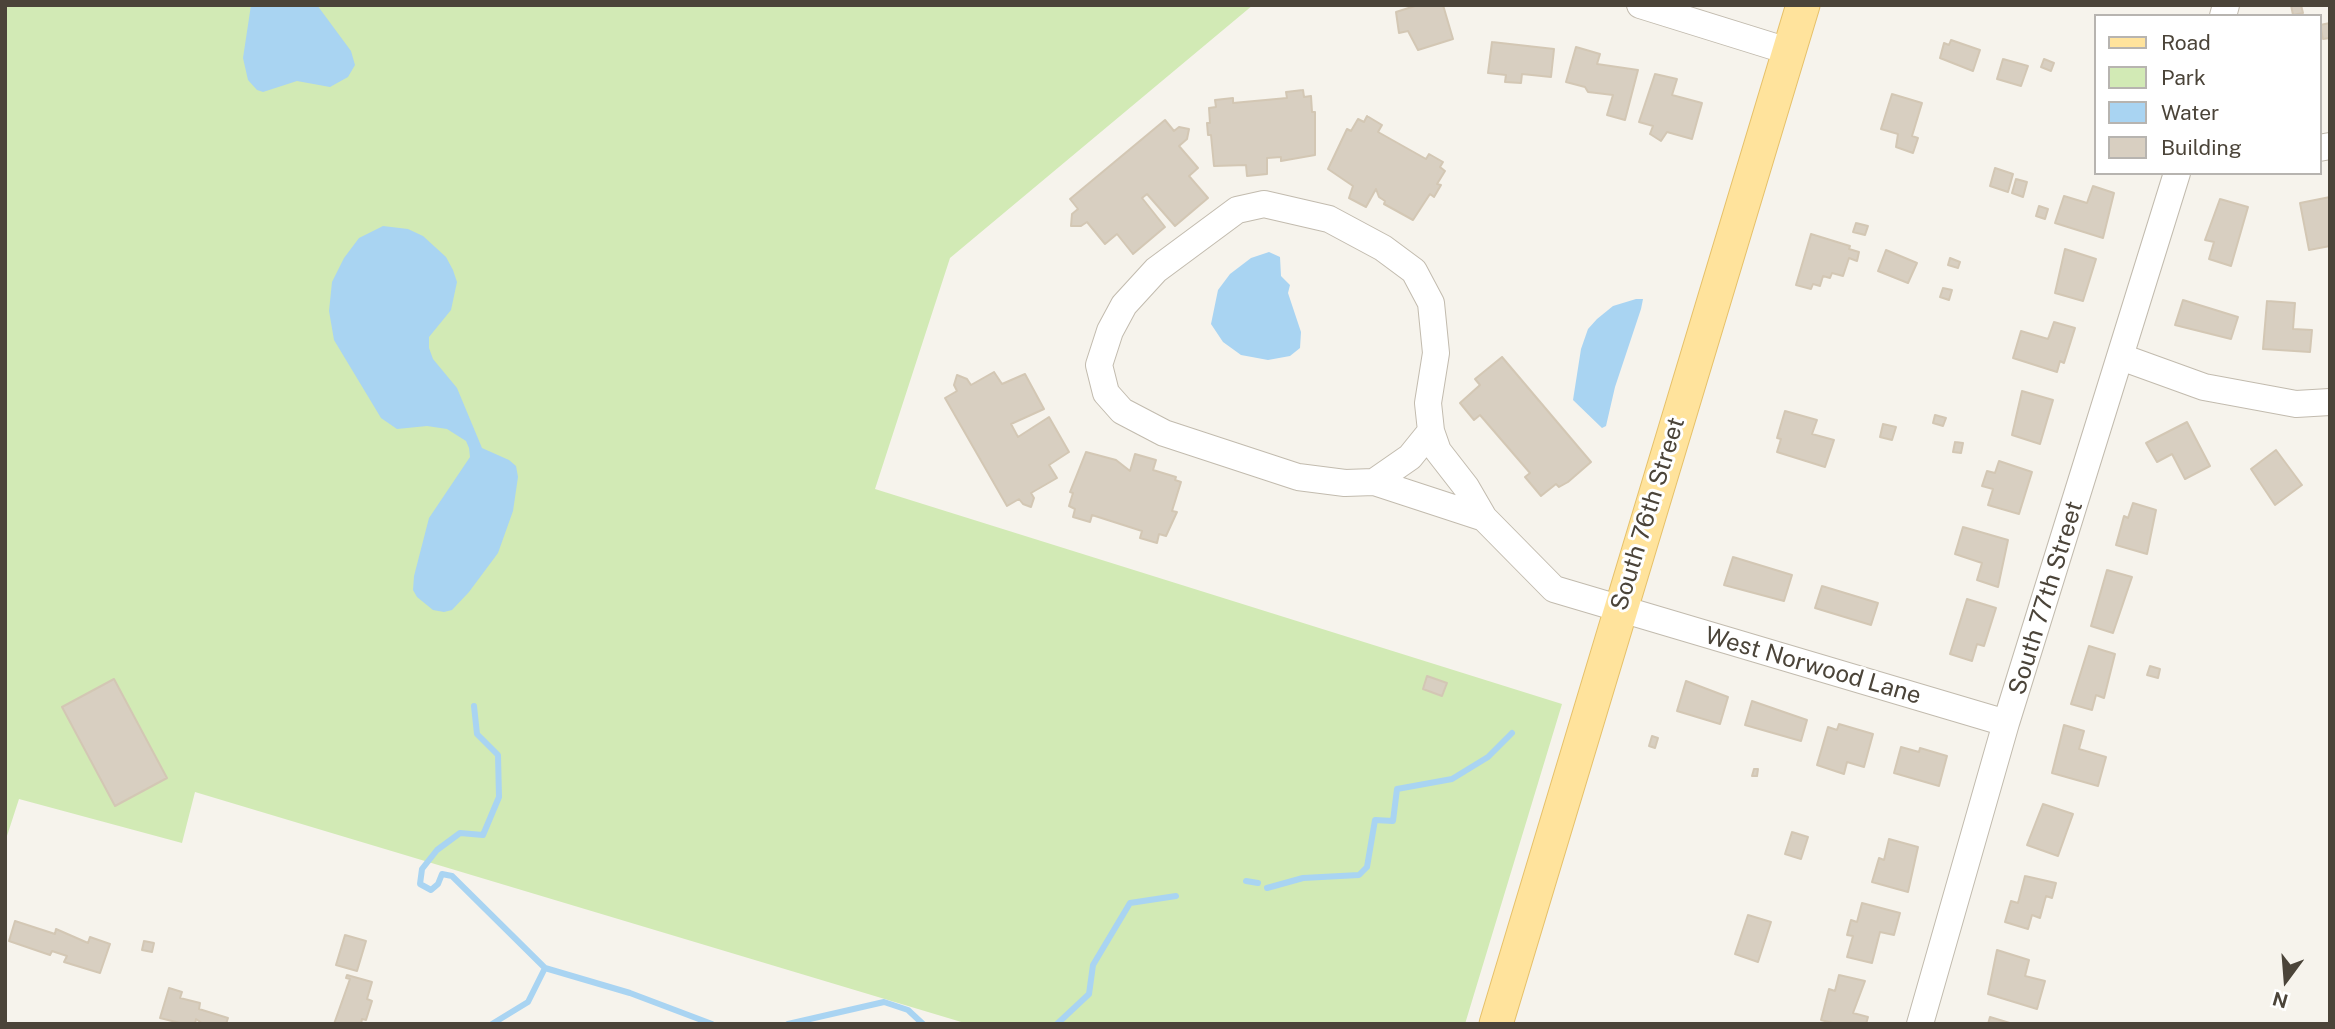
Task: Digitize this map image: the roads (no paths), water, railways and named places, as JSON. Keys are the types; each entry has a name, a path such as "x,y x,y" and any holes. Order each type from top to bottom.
{"main road":[{"name":"South 76th Street","path":"1496,1024 1803,5"}],"street":[{"path":"1640,5 1788,51"},
{"name":"South 77th Street","path":"1920,1024 2006,723 2176,175"},
{"path":"1265,204 1329,219 1383,248 1414,271 1431,303 1436,353 1428,403 1431,431 1438,451 1466,486 1485,518 1374,482 1345,484 1298,477 1164,433 1122,411 1106,393 1099,365 1110,331 1124,305 1156,270 1237,210 1265,204"},
{"path":"2121,358 2204,387 2295,404 2330,402"},
{"path":"1374,482 1410,457 1431,431"},
{"name":"West Norwood Lane","path":"1485,518 1554,589 2006,723"}],"water":[{"path":"251,5 317,5 351,51 355,65 348,77 330,87 297,81 263,92 257,90 248,80 243,58"},
{"path":"383,226 408,229 423,236 446,257 453,270 457,282 451,310 429,337 429,348 433,359 457,388 482,448 509,460 516,466 518,477 513,511 498,553 469,592 452,610 444,612 433,610 417,597 413,590 414,576 429,518 470,457 469,448 466,441 447,429 427,426 397,429 381,418 334,340 329,311 332,282 344,258 359,238"},
{"path":"1269,252 1280,257 1281,276 1290,285 1288,293 1301,332 1300,348 1290,356 1268,360 1241,355 1223,342 1211,324 1218,290 1230,274 1251,258"},
{"path":"1643,299 1641,309 1615,387 1606,426 1602,428 1573,400 1581,349 1588,329 1597,319 1613,306"}],"waterway":[{"path":"474,706 477,734 498,755 499,797 483,835 460,833 437,850 422,869 420,884 431,890 438,884 442,874 452,876 545,968 528,1002 492,1024"},
{"path":"1267,888 1303,878 1359,875 1367,867 1375,820 1393,821 1397,789 1452,779 1488,757 1512,733"},
{"path":"1246,881 1258,883"},
{"path":"1057,1024 1089,994 1093,965 1130,903 1176,896"},
{"path":"545,968 630,993 712,1024"},
{"path":"788,1024 884,1002 908,1010 923,1024"}]}
